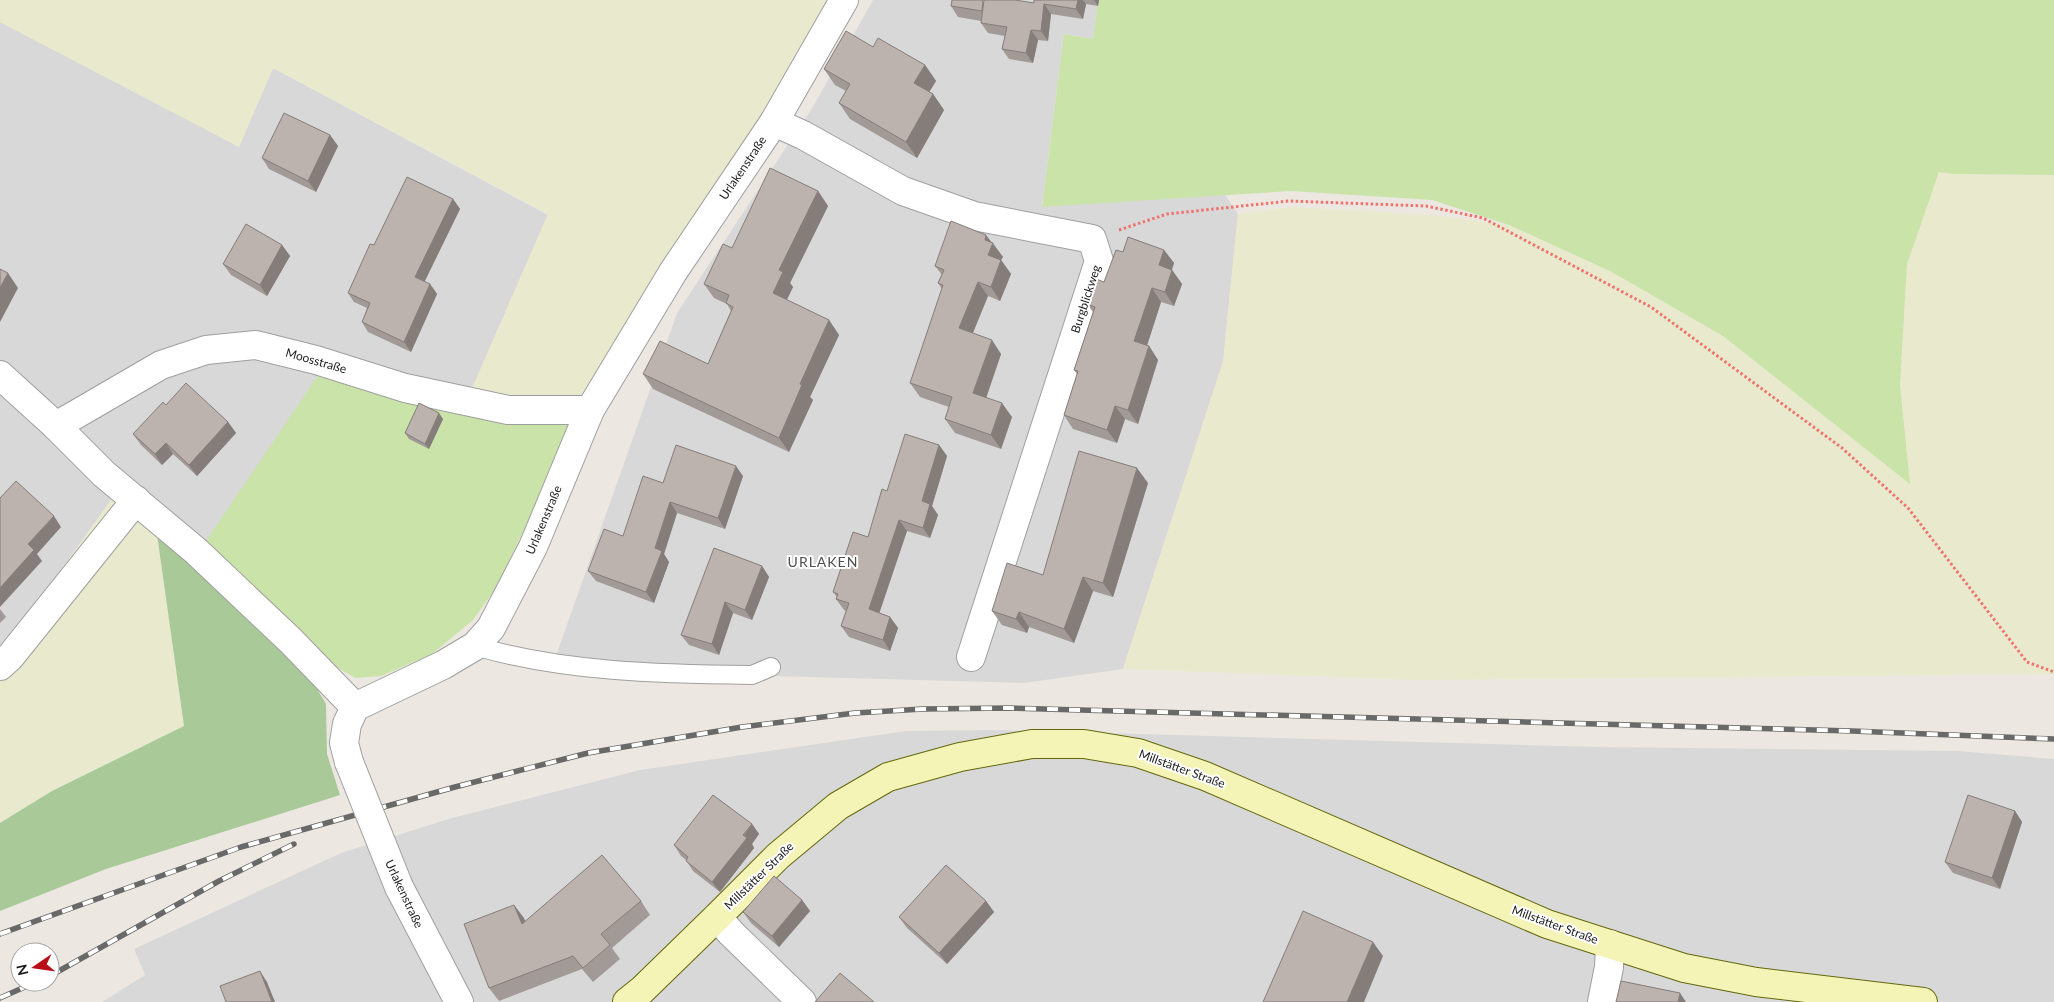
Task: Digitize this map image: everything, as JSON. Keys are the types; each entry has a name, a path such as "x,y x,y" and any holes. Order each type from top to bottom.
{"street":[{"name":"Urlakenstraße","path":"459,1002 398,887 349,762 344,743 347,724 355,707 443,665 475,646 491,628 533,547 590,410 674,272 774,122 844,0"},
{"path":"774,122 804,135 903,190 974,216 1092,239"},
{"name":"Burgblickweg","path":"971,657 1099,261 1092,239"},
{"name":"Moosstraße","path":"56,426 161,365 206,350 256,346 316,360 405,388 508,410 590,410"},
{"path":"0,375 56,426 104,474 196,551 277,628 355,707"},
{"path":"0,666 10,657 136,500"},
{"name":"Millstätter Straße","path":"627,1002 642,990 778,856 838,806 888,777 960,756 1023,745 1084,744 1138,753 1205,776 1547,924 1684,968 1756,982 1923,1002"},
{"name":"Millstätter Straße","path":"717,917 731,934 802,1002"},
{"name":"Millstätter Straße","path":"1602,1002 1609,967 1610,944"}],"lane":[{"path":"475,646 511,657 639,671 752,675 771,667"}],"path":[{"path":"1092,239 1167,214 1289,201 1426,206 1484,218 1651,307 1842,448 1908,508 2027,662 2054,672"}],"shaded area":[{"path":"873,0 1098,0 1093,39 1064,34 1042,206 1225,195 1238,214 1223,362 1123,669 1024,683 551,670 677,313 814,105"},
{"path":"0,22 239,146 273,68 548,215 467,400 202,547 126,479 0,655"},
{"path":"994,730 1598,747 1958,751 2054,759 2054,1002 102,1002 145,975 134,949 341,853 452,818 640,770 906,731"}],"green space":[{"path":"0,0 829,0 763,112 669,254 590,410 467,400 548,214 273,68 239,147 0,22"},
{"path":"1098,0 2054,0 2054,175 1954,174 1939,172 1907,264 1900,385 1910,484 1723,336 1610,271 1509,225 1432,200 1291,191 1042,207 1064,34 1093,39"},
{"path":"1939,171 1954,174 2054,175 2054,674 1415,680 1123,669 1223,362 1238,214 1292,207 1432,215 1509,225 1610,271 1723,336 1910,483 1900,385 1907,264"},
{"path":"319,374 586,420 519,540 498,585 473,620 432,654 381,676 355,678 315,654 202,547"},
{"path":"117,492 156,527 184,726 52,791 0,823 0,655"},
{"path":"156,527 303,665 326,704 327,754 340,795 106,869 0,911 0,823 52,791 184,726"}],"building":[{"path":"952,0 983,0 982,11 951,6"},
{"path":"984,0 1015,0 1034,3 1034,0 1078,0 1076,9 1044,4 1041,31 1031,30 1026,53 1002,49 1007,27 981,23"},
{"path":"846,31 873,47 878,38 925,65 914,83 933,94 906,142 839,103 850,84 824,69"},
{"path":"284,113 330,135 308,181 262,158"},
{"path":"770,168 818,191 779,270 783,272 773,293 829,320 800,384 802,385 779,438 643,374 660,341 708,364 733,307 726,303 729,295 704,284 723,244 732,248"},
{"path":"407,177 453,199 415,277 430,284 404,342 362,322 370,303 348,293 370,244 374,245"},
{"path":"951,221 986,235 985,240 993,243 988,255 1001,260 991,287 978,282 959,328 992,340 973,393 1002,403 991,435 945,419 952,397 910,383 943,285 938,283 944,270 935,266"},
{"path":"246,224 282,245 260,285 223,264"},
{"path":"1128,237 1164,250 1159,265 1172,270 1165,292 1152,288 1134,341 1149,346 1128,410 1115,406 1107,430 1064,415 1078,371 1074,370 1095,307 1087,304 1096,279 1104,282 1116,250 1123,252"},
{"path":"0,269 8,273 0,288"},
{"path":"186,383 228,422 189,465 166,443 155,454 133,434 163,402 166,405"},
{"path":"419,403 439,413 425,444 405,433"},
{"path":"905,434 939,445 922,501 930,504 923,528 899,520 869,609 890,617 883,640 841,626 849,603 836,599 838,594 833,592 853,532 868,537 882,489 887,491"},
{"path":"676,445 736,466 718,518 670,502 655,548 662,551 646,592 588,571 604,529 623,536 643,476 663,483"},
{"path":"1079,451 1137,468 1103,583 1083,577 1064,629 1019,612 1016,619 992,611 1007,563 1043,575"},
{"path":"16,481 54,516 28,544 34,550 0,588 0,498"},
{"path":"714,548 762,566 745,610 725,602 712,644 681,635"},
{"path":"713,795 752,824 743,835 747,838 712,882 686,861 688,857 674,845"},
{"path":"1968,795 2015,811 1992,878 1945,862"},
{"path":"602,855 641,901 601,934 610,945 583,968 573,956 489,988 464,924 514,905 522,924"},
{"path":"946,865 986,901 939,953 899,917"},
{"path":"774,876 802,900 772,936 743,912"},
{"path":"1303,911 1373,942 1347,1002 1263,1002"},
{"path":"260,971 272,1002 226,1002 220,986"},
{"path":"840,973 874,1002 815,1002"},
{"path":"1621,981 1680,993 1678,1002 1616,1002"}],"railway":[{"path":"0,934 241,847 455,787 588,753 742,727 855,713 923,709 1009,708 1852,731 2054,739"},
{"path":"60,970 219,881 294,844"},
{"path":"0,998 14,992"}],"district":[{"name":"URLAKEN","path":"823,562"}]}
